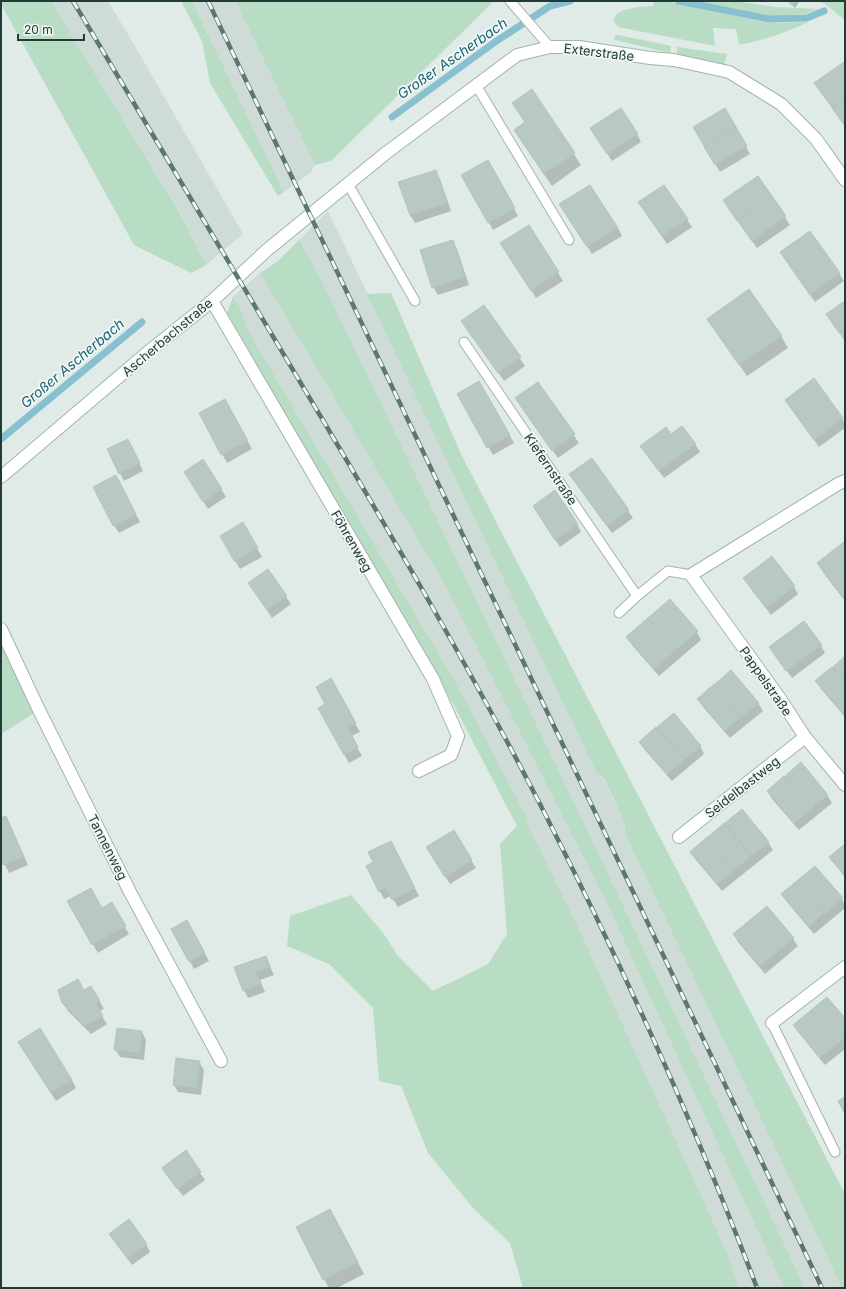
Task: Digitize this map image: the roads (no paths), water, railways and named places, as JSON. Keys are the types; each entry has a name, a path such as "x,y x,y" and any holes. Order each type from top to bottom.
{"street":[{"name":"Exterstraße","path":"333,197 386,153 517,55 550,47 579,47 650,58 674,60 729,72 782,104 816,139 845,180"},
{"name":"Ascherbachstraße","path":"1,477 142,357 212,301 253,262 333,197"},
{"name":"Föhrenweg","path":"212,301 433,679 458,736 451,755 419,771"},
{"path":"691,575 845,481"},
{"name":"Pappelstraße","path":"691,575 781,700 805,737 845,785"},
{"name":"Tannenweg","path":"1,629 39,710 130,892 221,1061"},
{"name":"Seidelbastweg","path":"679,837 805,737"},
{"path":"772,1023 845,968"}],"lane":[{"path":"511,2 550,47"},
{"path":"476,85 569,240"},
{"path":"348,184 415,301"},
{"name":"Kiefernstraße","path":"464,342 637,596"},
{"path":"619,613 668,571 691,575"},
{"path":"772,1023 835,1152"}],"waterway":[{"name":"Großer Ascherbach","path":"392,117 495,42 550,6 570,1"},
{"name":"Großer Ascherbach","path":"679,1 769,19 807,18 824,11"},
{"name":"Großer Ascherbach","path":"1,439 142,322"}],"railway":[{"path":"73,1 378,513 489,708 571,865 656,1044 683,1105 757,1288"},
{"path":"208,1 822,1288"}]}
